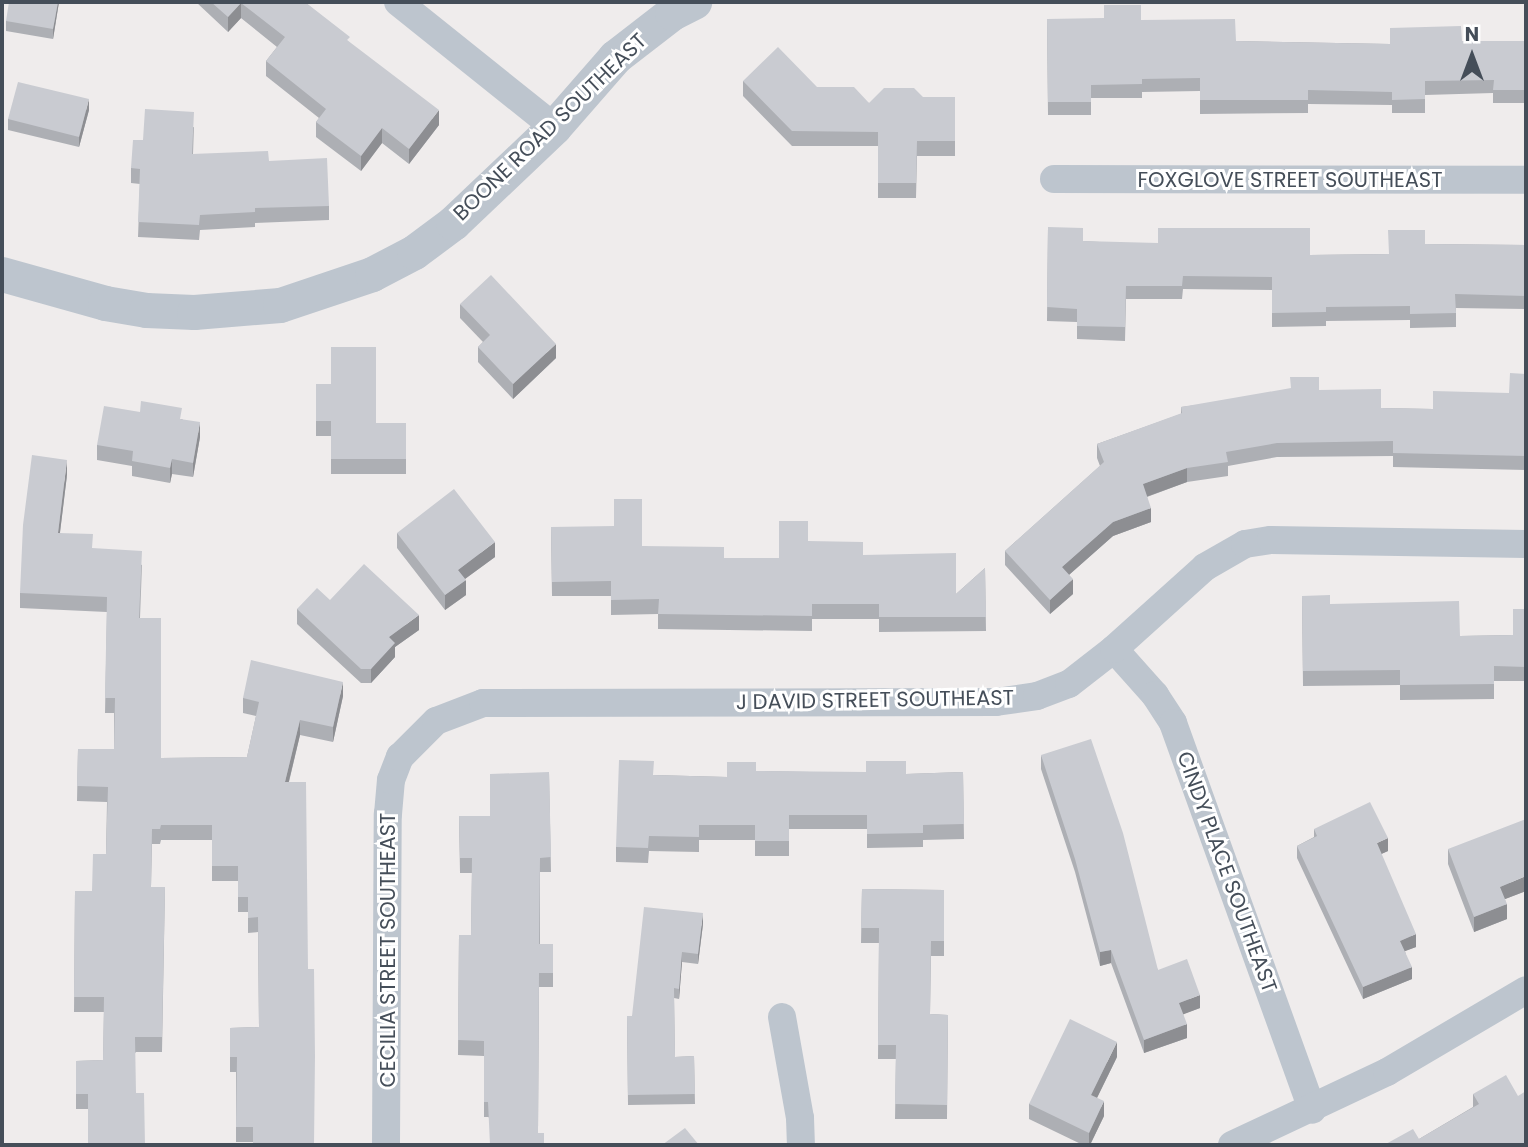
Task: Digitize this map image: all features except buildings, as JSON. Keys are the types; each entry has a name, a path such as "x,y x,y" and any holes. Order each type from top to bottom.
{"street":[{"path":"398,2 554,127"},
{"name":"BOONE ROAD SOUTHEAST","path":"2,274 146,310 236,310 279,305 372,274 414,252 453,223 554,127 615,57 672,13 694,2"},
{"name":"FOXGLOVE STREET SOUTHEAST","path":"1054,179 1526,180"},
{"name":"J DAVID STREET SOUTHEAST","path":"400,757 436,721 483,703 996,702 1055,692 1114,649 1205,567 1245,544 1271,540 1526,544"},
{"name":"CINDY PLACE SOUTHEAST","path":"1114,649 1156,695 1173,723 1312,1110"},
{"name":"CECILIA STREET SOUTHEAST","path":"386,1145 388,814 391,780 400,757"},
{"path":"1232,1145 1312,1110 1387,1072 1526,990"},
{"path":"782,1017 800,1118 801,1145"}]}
